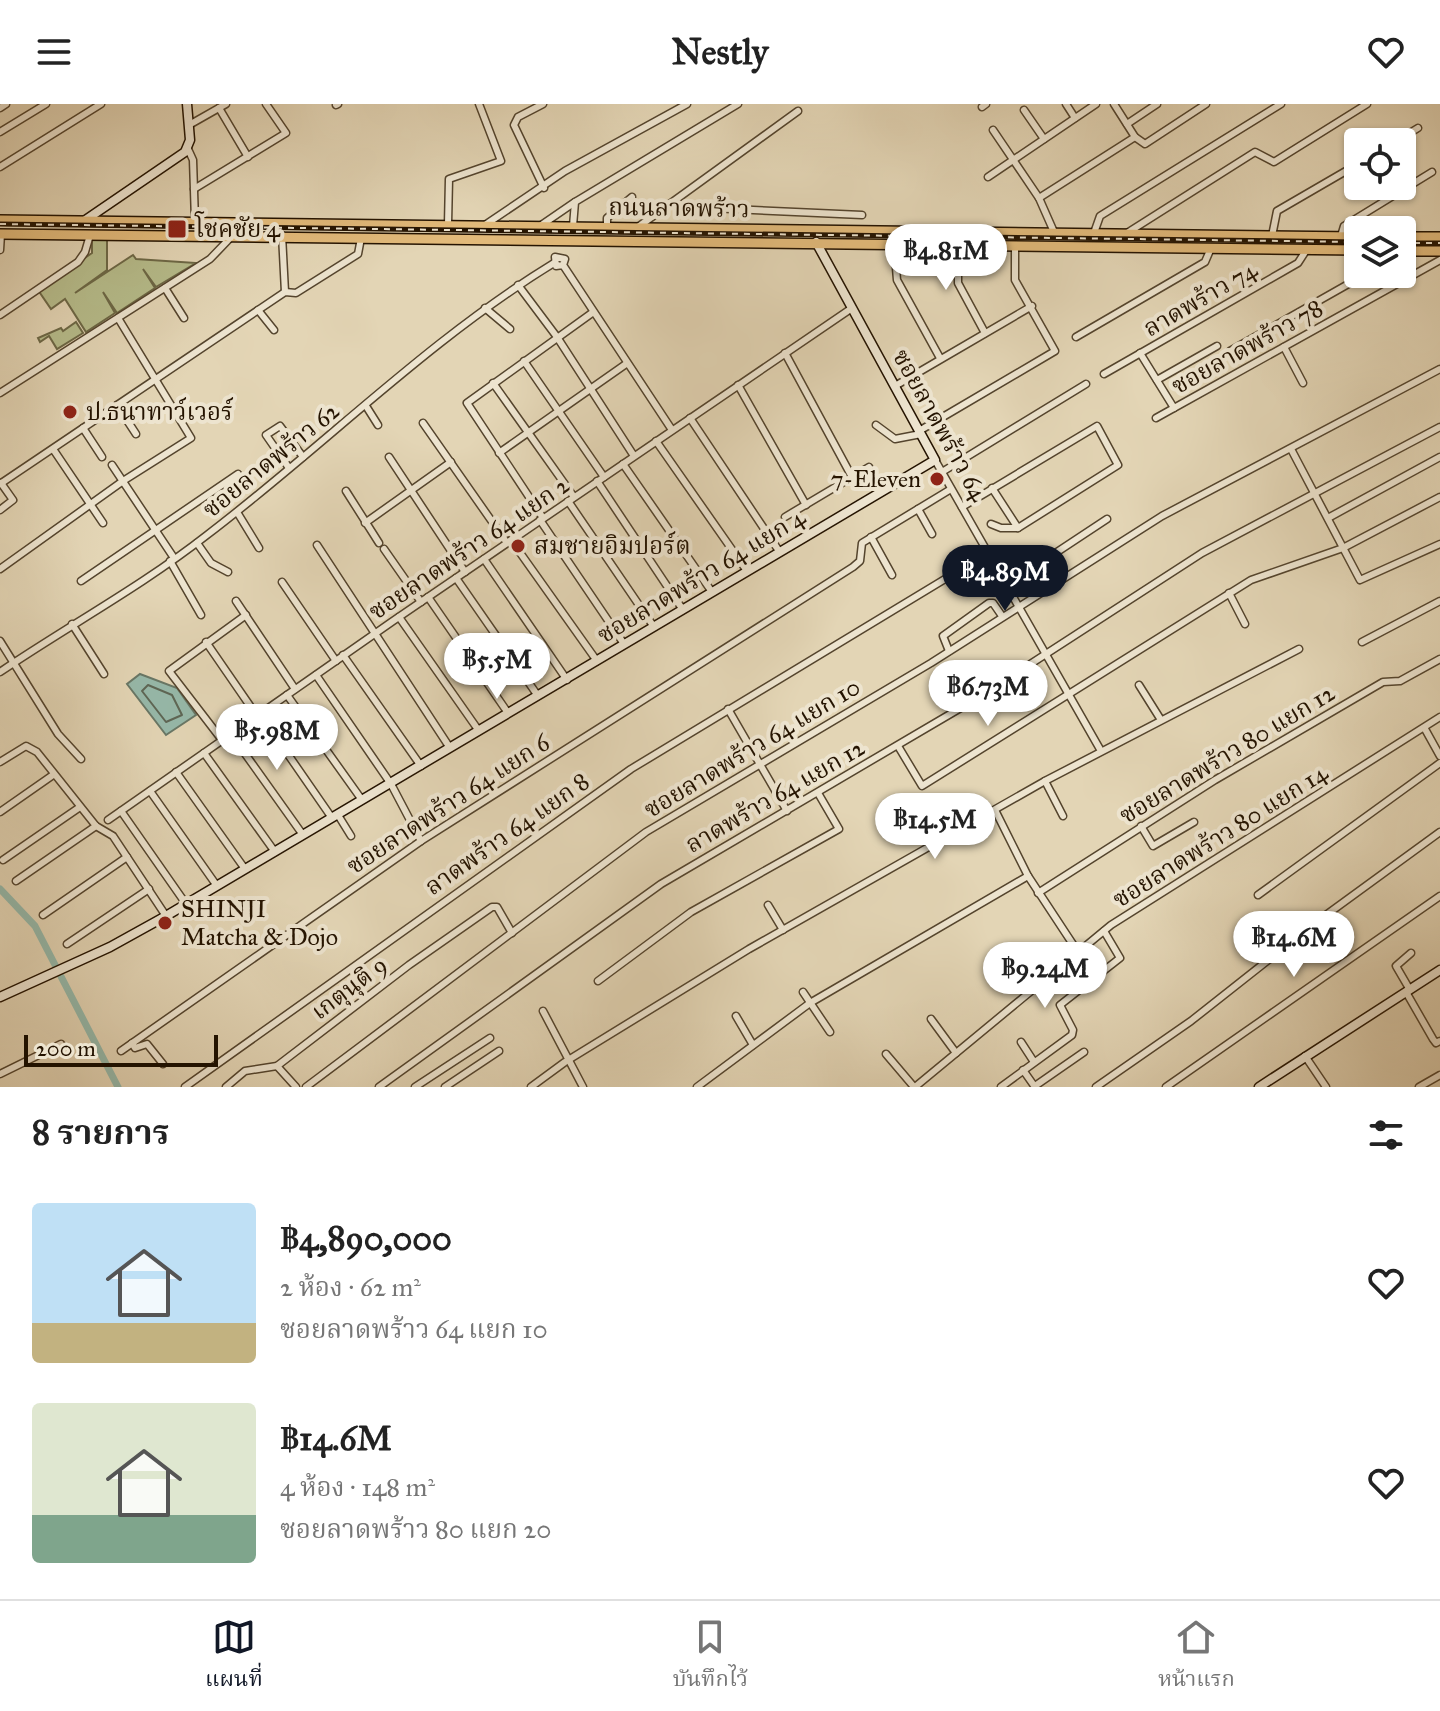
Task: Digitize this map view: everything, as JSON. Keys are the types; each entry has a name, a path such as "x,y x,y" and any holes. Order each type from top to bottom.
{"main road":[{"name":"ถนนลาดพร้าว","path":"0,220 1344,236"},
{"path":"447,237 448,224"},
{"path":"815,230 816,242"},
{"name":"ถนนลาดพร้าว","path":"1,234 1344,250"},
{"path":"1291,249 1292,236"},
{"path":"1416,237 1440,237"},
{"path":"1416,254 1440,259"}],"street":[{"path":"0,108 6,104"},
{"path":"0,132 46,104"},
{"path":"0,167 101,104"},
{"path":"187,104 195,221"},
{"path":"194,189 286,133 266,104"},
{"path":"448,224 449,179 501,161 479,104"},
{"path":"543,104 518,117 514,125 544,188"},
{"path":"485,225 565,171 687,104"},
{"path":"540,226 738,104"},
{"path":"1066,104 1075,118"},
{"path":"988,177 1096,104"},
{"path":"1114,104 1135,137 1145,144 1206,104"},
{"path":"1127,124 1157,104"},
{"path":"1094,233 1100,216 1281,104"},
{"path":"1126,234 1255,152 1274,162 1367,104"},
{"path":"189,125 223,106 248,157"},
{"path":"1024,110 1044,139"},
{"path":"638,227 798,111"},
{"path":"993,130 1039,198 1054,232"},
{"path":"1039,198 1135,137"},
{"path":"84,221 188,149"},
{"path":"1272,236 1277,211 1344,172"},
{"path":"1341,236 1344,226 1432,172"},
{"path":"607,227 607,218 632,197"},
{"path":"573,226 575,202"},
{"path":"710,208 862,215"},
{"path":"0,250 1,234"},
{"path":"0,315 78,262 90,235"},
{"path":"0,393 217,254 233,235"},
{"path":"282,235 285,292"},
{"path":"0,510 13,500 1,483 285,292 296,293 358,254 362,236"},
{"path":"560,239 560,255 565,259 563,265"},
{"name":"ซอยลาดพร้าว 64","path":"816,242 951,489 1101,751"},
{"path":"894,243 897,280 940,358"},
{"path":"958,244 958,283 985,333"},
{"path":"876,425 895,439 920,432 1050,356 1054,347 1015,280 1015,245"},
{"path":"1076,337 1205,262 1211,248"},
{"name":"ลาดพร้าว 74","path":"1104,374 1298,263 1307,249"},
{"name":"ซอยลาดพร้าว 62","path":"0,672 197,543 366,406 423,353 554,263 560,255"},
{"name":"ซอยลาดพร้าว 78","path":"1156,418 1440,259"},
{"path":"554,263 563,265 672,430"},
{"path":"518,285 557,337 634,456"},
{"path":"1230,351 1344,286"},
{"path":"165,288 184,318"},
{"path":"895,386 1032,306"},
{"path":"485,308 510,329"},
{"name":"ซอยลาดพร้าว 64 แยก 2","path":"108,820 176,772 207,756 222,740 260,717 343,655 852,308"},
{"path":"258,310 274,330"},
{"path":"592,313 467,403 624,644"},
{"path":"0,569 192,436 118,318"},
{"path":"1157,380 1217,346"},
{"path":"1284,347 1303,383"},
{"path":"785,353 852,477"},
{"path":"1140,353 1174,408"},
{"path":"524,361 604,477"},
{"path":"499,453 626,364"},
{"name":"ซอยลาดพร้าว 64 แยก 10","path":"306,1087 646,832 949,651 1162,516 1440,369"},
{"path":"493,383 529,433 655,628"},
{"path":"942,472 1086,384"},
{"path":"738,385 806,505"},
{"path":"117,405 136,434"},
{"path":"366,406 378,425"},
{"path":"690,418 779,551"},
{"path":"423,423 597,661"},
{"path":"289,468 266,435 280,426 303,457"},
{"path":"962,507 1092,426 1097,426 1118,465 1018,528 1001,528 991,524"},
{"name":"ลาดพร้าว 64 แยก 12","path":"379,1087 661,884 898,746 1202,553 1440,427"},
{"path":"83,428 102,457"},
{"path":"656,441 747,571"},
{"path":"53,449 103,523"},
{"path":"1291,449 1360,580 1440,544"},
{"path":"389,457 465,572"},
{"path":"1328,518 1440,457"},
{"name":"ซอยลาดพร้าว 64 แยก 4","path":"0,997 71,966 166,916 217,886 242,866 275,852 335,817 935,460"},
{"path":"365,523 451,462"},
{"path":"623,464 712,592"},
{"path":"112,465 156,531 201,615"},
{"path":"785,517 869,467"},
{"path":"81,581 238,474"},
{"path":"597,481 683,610"},
{"path":"992,488 1018,528"},
{"name":"ซอยลาดพร้าว 64 แยก 6","path":"121,1051 421,841 845,573 860,561 862,543 951,489"},
{"path":"346,491 365,523 508,713"},
{"path":"898,746 922,786 1229,593 1268,573 1343,548 1440,497"},
{"path":"918,509 932,534"},
{"path":"237,512 259,548"},
{"path":"1007,585 1107,519"},
{"path":"871,537 892,575"},
{"path":"197,543 211,563 228,572"},
{"path":"317,545 373,635 450,748"},
{"name":"ลาดพร้าว 64 แยก 8","path":"185,1087 631,769 988,553"},
{"path":"484,559 567,680"},
{"path":"456,578 538,696"},
{"path":"282,582 336,661"},
{"path":"1229,593 1245,624"},
{"path":"236,601 295,689"},
{"path":"1362,642 1440,601"},
{"path":"949,651 943,636 989,603 993,603 1002,616"},
{"path":"222,740 169,671 246,615"},
{"path":"399,617 479,731"},
{"path":"72,624 104,674"},
{"path":"206,642 351,836"},
{"path":"1,644 58,734 81,759"},
{"path":"531,1087 569,1060 783,930 1045,781 1299,649"},
{"path":"343,655 421,766"},
{"name":"ซอยลาดพร้าว 80 แยก 12","path":"1038,893 1141,826 1383,682 1400,681 1440,659"},
{"path":"316,675 391,784 421,841"},
{"path":"1139,685 1161,720"},
{"path":"287,695 362,800"},
{"path":"728,709 787,811"},
{"name":"ซอยลาดพร้าว 80 แยก 14","path":"914,1087 1104,931 1440,717"},
{"path":"1425,729 1440,756"},
{"path":"231,734 303,835"},
{"path":"0,762 26,746 37,752 96,826 113,836 166,916"},
{"path":"207,756 275,852"},
{"path":"1258,895 1440,763"},
{"path":"176,772 242,866"},
{"path":"0,812 53,775"},
{"path":"1045,781 1063,816"},
{"path":"150,791 217,886"},
{"path":"598,981 691,912 839,829 818,793"},
{"path":"3,860 80,807"},
{"path":"995,810 1028,876 1078,952"},
{"path":"121,811 186,904"},
{"path":"1141,826 1153,846 1194,822"},
{"path":"16,881 96,826"},
{"path":"1311,926 1440,832"},
{"path":"43,915 127,857"},
{"path":"697,1087 810,1003 1028,876"},
{"path":"67,944 149,889"},
{"path":"1166,1087 1440,896"},
{"path":"768,905 783,930"},
{"name":"เกตุนุติ 9","path":"226,1087 245,1071 277,1066 409,965 492,907 497,907 512,933"},
{"path":"1001,1087 1073,1032 1060,1005 1120,958 1104,931"},
{"path":"1096,1087 1191,1021 1300,935"},
{"path":"1411,953 1396,966 1433,1039 1436,1043 1440,1041"},
{"path":"1001,964 1014,957 1038,985"},
{"path":"1259,1087 1440,970"},
{"path":"803,992 830,1032"},
{"path":"543,1011 583,1087"},
{"path":"736,1016 753,1045"},
{"path":"931,1019 956,1053"},
{"path":"415,1087 490,1038"},
{"path":"1021,1042 1034,1062"},
{"path":"132,1043 135,1048 147,1044 152,1047 163,1064"},
{"path":"0,1074 61,1044"},
{"path":"445,1087 499,1051"},
{"path":"1023,1070 1035,1087 1084,1052"},
{"path":"886,1054 914,1087"},
{"path":"1305,1056 1326,1087"},
{"path":"277,1066 296,1087"},
{"path":"1419,1087 1440,1075"},
{"path":"461,1077 467,1087"}],"green space":[{"path":"92,239 107,239 107,270 75,293 133,255 136,259 196,263 156,287 143,269 155,288 117,313 103,292 115,313 86,332 65,299 51,309 38,290 92,253"},
{"path":"76,322 83,333 57,349 49,336 40,342 38,338 61,328 63,331"}],"water":[{"path":"140,674 177,688 196,715 166,735 127,684"}],"waterway":[{"path":"0,889 35,926 118,1087"}],"railway":[{"path":"0,224 1344,242"},
{"path":"1416,243 1440,243"}],"place":[{"name":"โชคชัย 4","path":"177,229"},
{"name":"ป.ธนาทาว์เวอร์","path":"70,412"},
{"name":"7-Eleven","path":"937,479"},
{"name":"สมชายอิมปอร์ต","path":"518,546"},
{"name":"SHINJI Matcha & Dojo","path":"165,923"}]}
